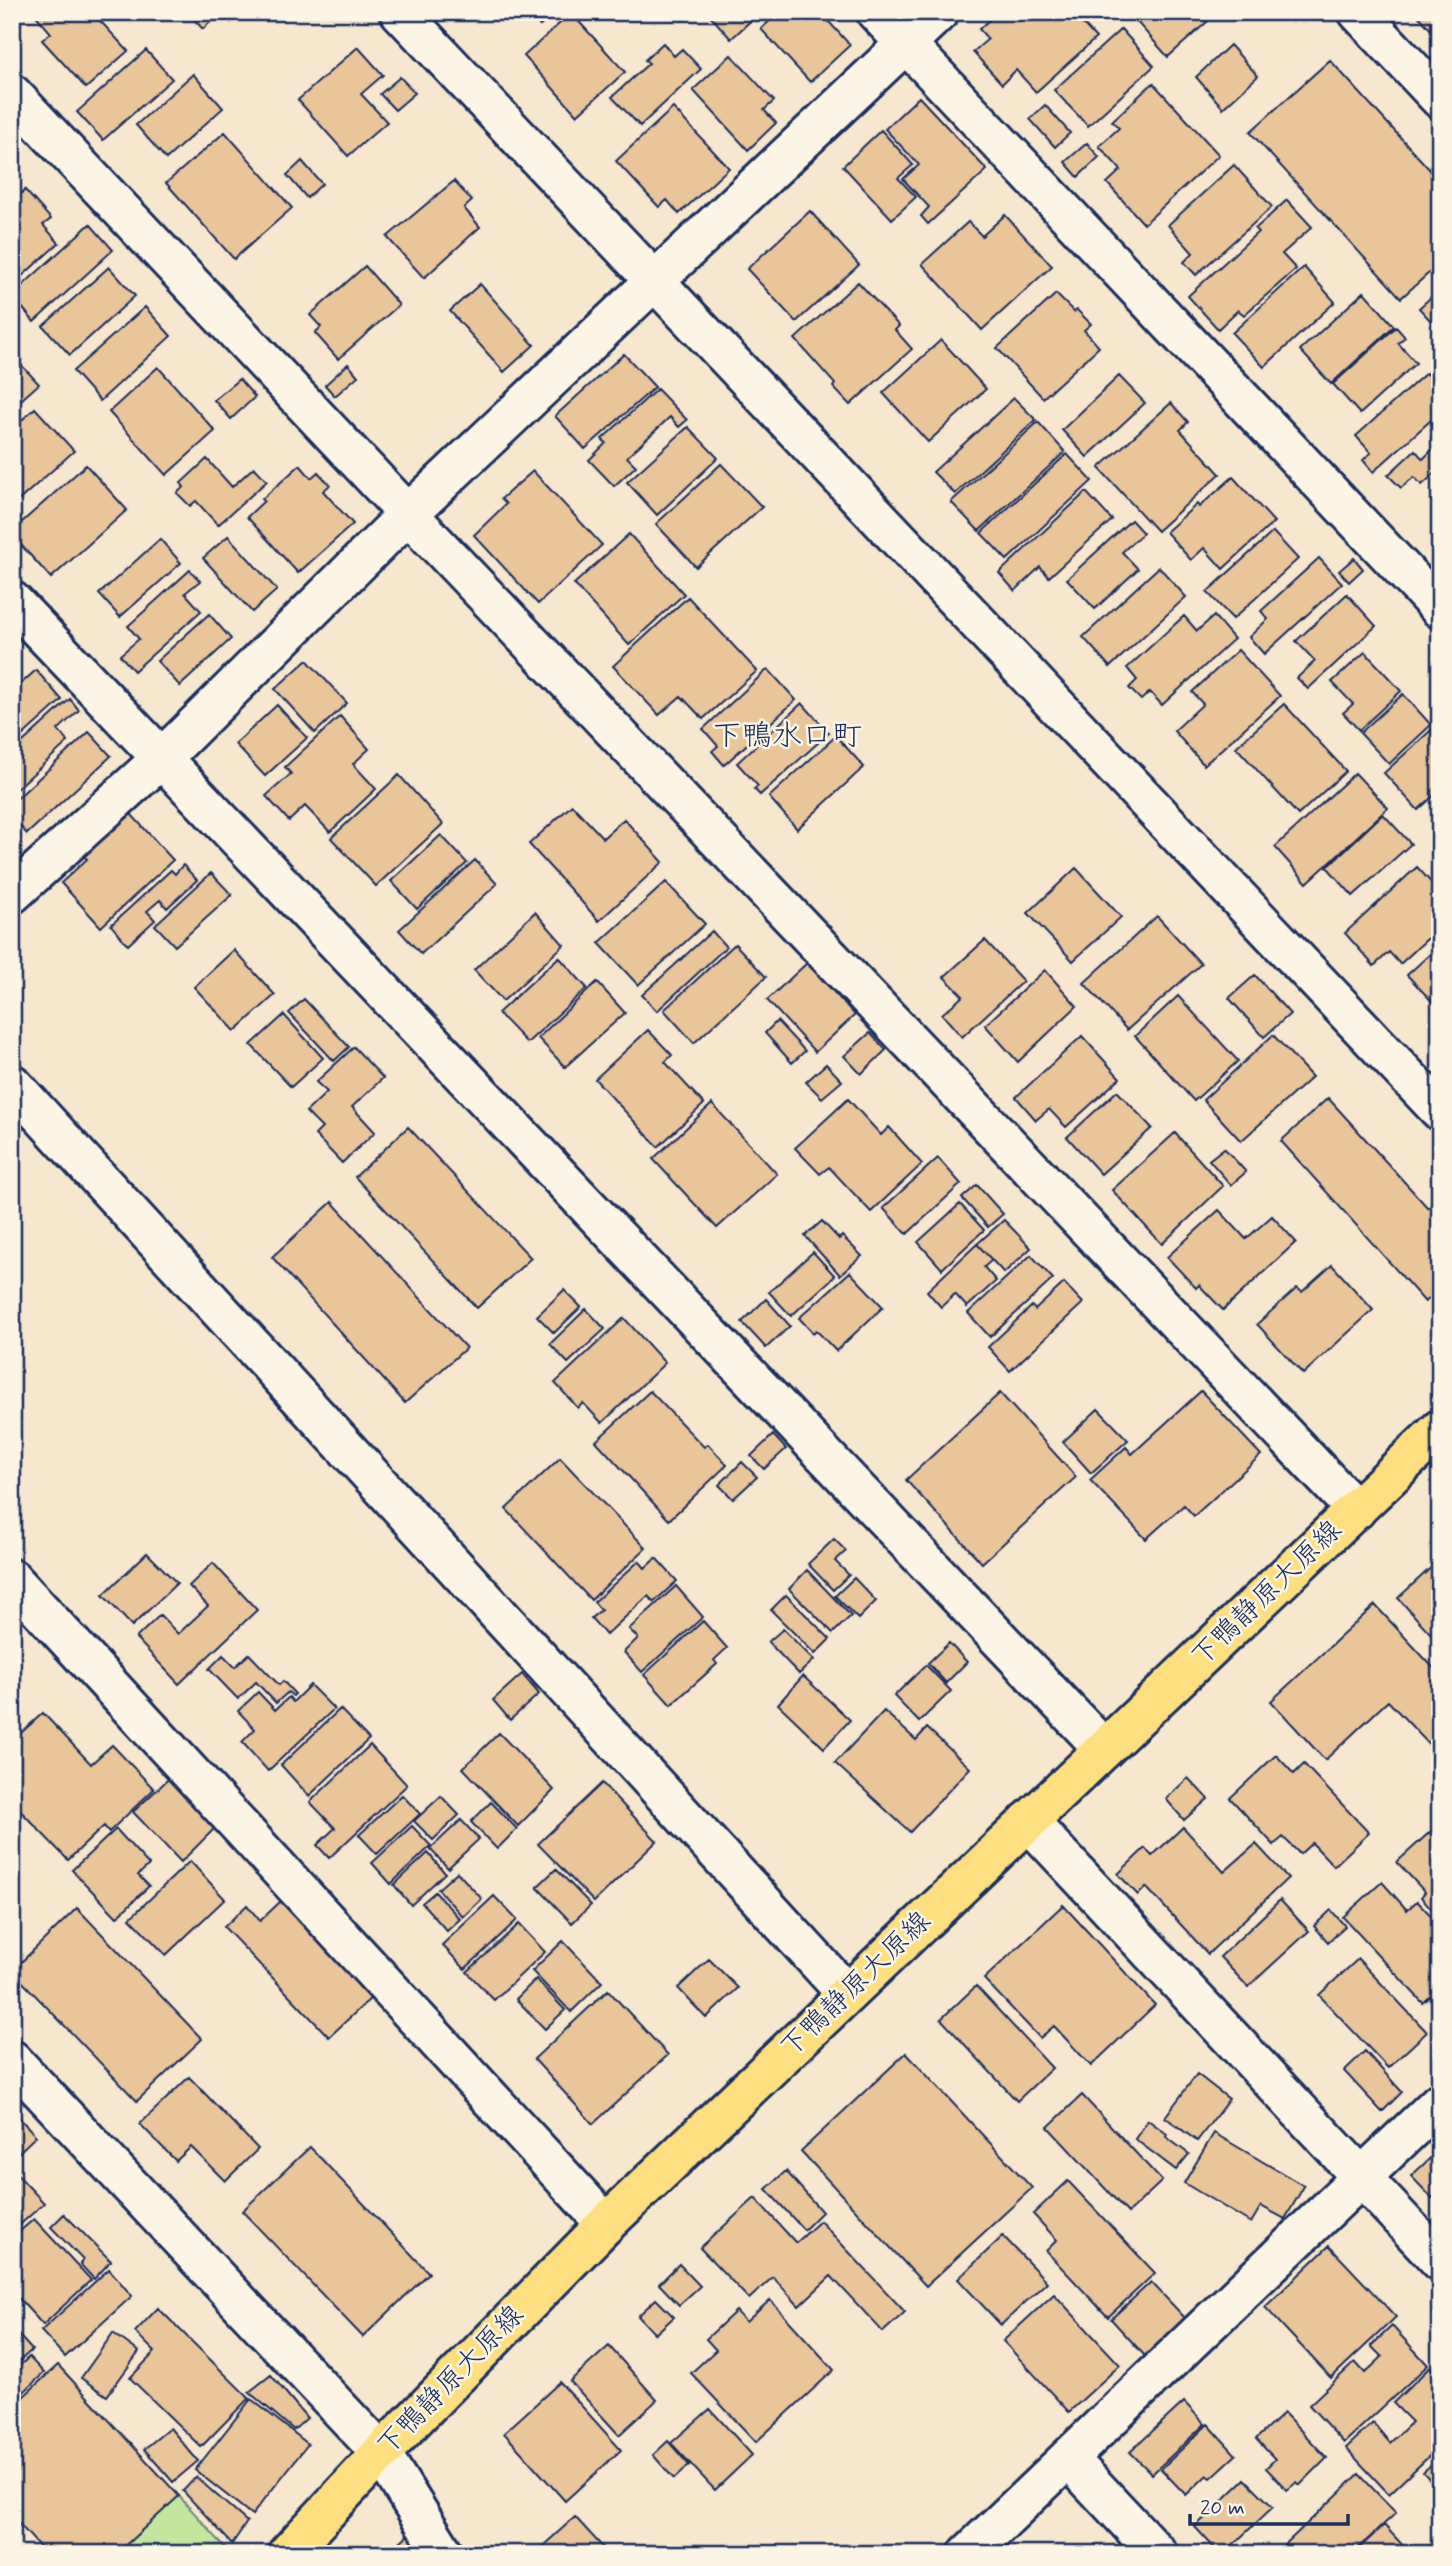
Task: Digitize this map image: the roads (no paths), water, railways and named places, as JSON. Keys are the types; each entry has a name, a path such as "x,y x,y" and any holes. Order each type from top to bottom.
{"main road":[{"name":"下鴨静原大原線","path":"287,2554 381,2452 606,2224 1440,1429"}],"street":[{"path":"400,12 1440,1111"},
{"path":"876,12 1440,609"},
{"path":"12,894 161,759 408,514 939,12"},
{"path":"1358,12 1440,99"},
{"path":"12,94 1356,1510"},
{"path":"12,601 1104,1749"},
{"path":"12,1084 847,1994"},
{"path":"12,1579 606,2224"},
{"path":"1028,1821 1440,2262"},
{"path":"12,2060 381,2452 444,2554"},
{"path":"968,2554 1440,2102"},
{"path":"1068,2458 1158,2554"}],"district":[{"name":"下鴨水口町","path":"787,736"}]}
